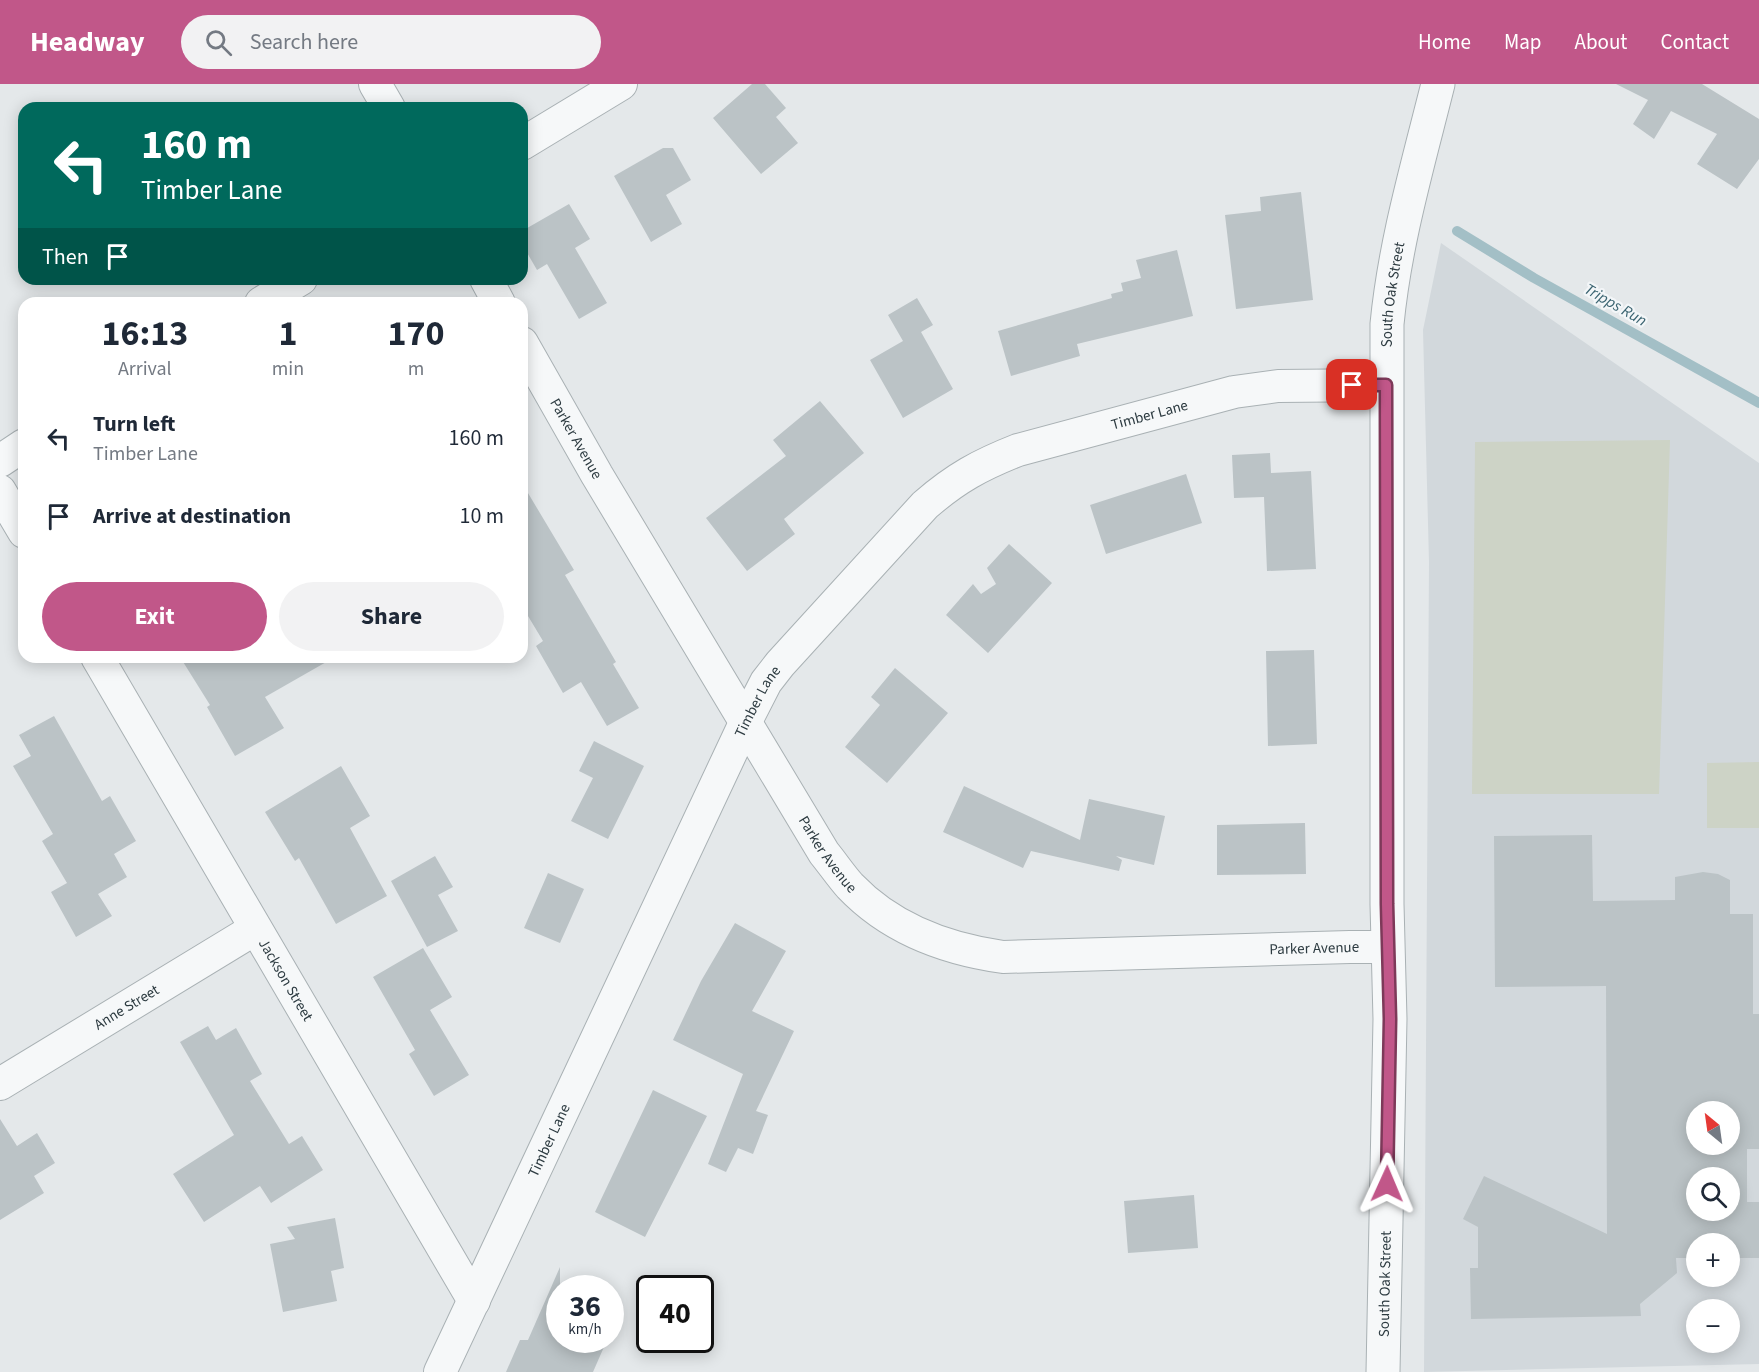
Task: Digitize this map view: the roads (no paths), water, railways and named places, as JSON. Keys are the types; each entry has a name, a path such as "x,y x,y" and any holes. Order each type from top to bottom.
{"street":[{"path":"375,84 385,102"},
{"path":"528,140 621,84"},
{"name":"South Oak Street","path":"1383,1372 1390,1019 1387,324 1390,290 1402,222 1438,84"},
{"path":"271,297 291,285"},
{"name":"Parker Avenue","path":"528,354 597,475 824,854 850,886 883,914 920,936 969,952 1003,957 1388,947"},
{"name":"Timber Lane","path":"440,1372 766,682 925,505 951,483 987,462 1018,450 1234,392 1278,386 1386,385"},
{"path":"0,460 18,449"},
{"path":"0,491 18,522"},
{"name":"Jackson Street","path":"100,663 474,1301"},
{"name":"Anne Street","path":"0,1084 255,929"}],"waterway":[{"name":"Tripps Run","path":"1457,231 1534,278 1759,403"}]}
